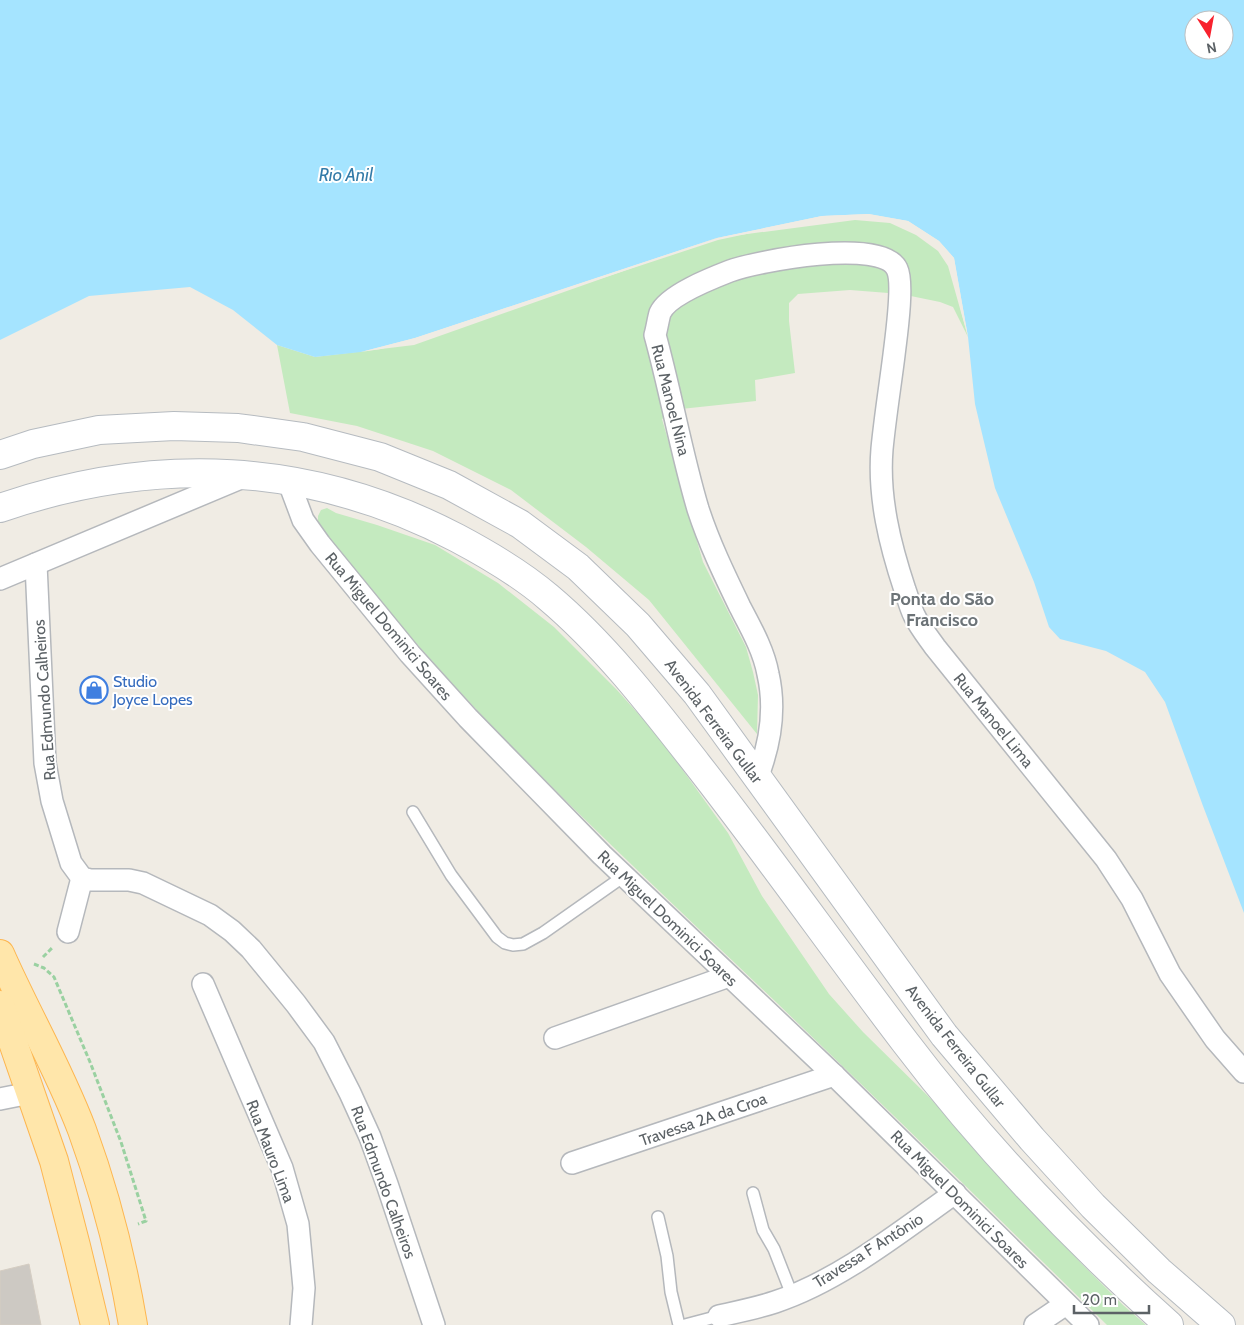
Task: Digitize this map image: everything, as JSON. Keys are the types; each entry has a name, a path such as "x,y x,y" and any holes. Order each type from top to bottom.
{"main road":[{"name":"Avenida Ferreira Gullar","path":"0,455 33,444 99,430 174,426 238,428 304,437 380,457 449,485 520,524 584,573 638,625 697,694 944,1035 1032,1139 1094,1206 1152,1264 1220,1325"},
{"path":"0,508 23,500 95,482 153,475 202,473 248,475 288,480 360,497 426,522 490,555 546,595 597,643 640,691 727,802 908,1046 962,1112 1016,1174 1079,1240 1169,1325"},
{"path":"2,960 30,1053 30,1092 54,1161 95,1325"},
{"path":"0,1005 82,1129 96,1171 120,1258 133,1325"}],"street":[{"name":"Rua Manoel Nina","path":"757,778 764,760 769,737 772,701 768,672 754,635 721,568 699,510 655,336 661,312 675,298 697,284 743,266 803,255 847,253 877,255 889,260 897,268 899,279 898,320"},
{"name":"Rua Manoel Lima","path":"898,320 882,451 883,501 896,562 914,615 934,647 1106,859 1132,899 1170,974 1214,1039 1244,1072"},
{"path":"0,578 248,475"},
{"name":"Rua Miguel Dominici Soares","path":"288,480 303,520 320,544 410,654 523,776 624,876 834,1075 1088,1325"},
{"name":"Rua Edmundo Calheiros","path":"36,564 46,762 52,801 71,863 82,878 90,880 129,880 143,883 210,915 232,931 251,949 296,1004 324,1042 370,1137 388,1184 434,1325"},
{"path":"68,932 82,878"},
{"path":"555,1038 729,976"},
{"name":"Rua Mauro Lima","path":"203,984 282,1168 298,1224 304,1288 301,1325"},
{"name":"Travessa 2A da Croa","path":"572,1162 834,1075"},
{"path":"0,1098 30,1092"},
{"name":"Travessa F Antônio","path":"719,1316 775,1302 822,1282 888,1241 955,1193"},
{"path":"1035,1325 1066,1304"}],"lane":[{"path":"413,812 451,875 497,937 505,943 513,945 523,944 543,933 624,876"},
{"path":"753,1193 763,1230 774,1249 792,1295"},
{"path":"658,1217 679,1325"},
{"path":"685,1325 719,1316"}],"green space":[{"path":"855,220 890,223 916,235 938,251 948,266 968,337 953,307 940,302 901,294 850,290 798,294 789,303 789,321 795,373 755,380 756,401 681,409 662,419 703,562 746,647 758,695 757,734 649,600 586,547 511,490 433,451 357,426 290,413 277,345 315,357 414,345 717,238"},
{"path":"327,508 336,513 435,545 498,583 554,627 617,690 659,737 728,833 762,896 829,994 863,1032 929,1097 1081,1263 1146,1325 1107,1325 956,1176 542,777 465,698 344,558 318,522 321,510"}],"water":[{"name":"Rio Anil","path":"0,0 1244,0 1244,913 1165,702 1145,672 1106,651 1060,639 1049,627 1034,582 995,488 975,404 968,337 954,258 939,241 908,221 869,214 822,216 717,238 415,338 361,352 315,357 277,345 233,310 190,287 89,296 0,340"}],"pier":[{"path":"868,214 908,221 939,241 954,258 968,337 951,259 937,243 907,223 868,216 822,218 718,240 415,340 361,352 415,338 717,238 822,216"}],"building":[{"path":"29,1264 41,1325 0,1325 0,1271"}],"place":[{"name":"Studio Joyce Lopes","path":"94,690"}],"district":[{"name":"Ponta do São Francisco","path":"942,609"}]}
